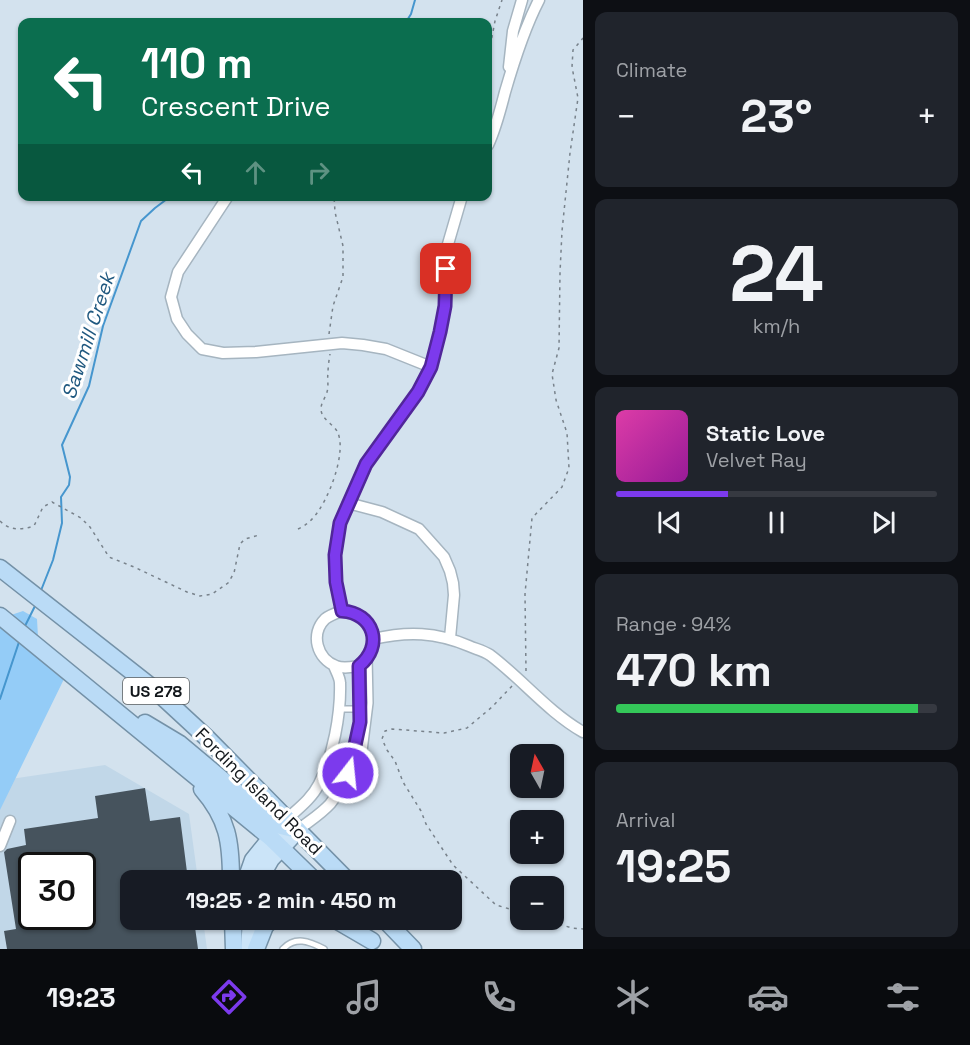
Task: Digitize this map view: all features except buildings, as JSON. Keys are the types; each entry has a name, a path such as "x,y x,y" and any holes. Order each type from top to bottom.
{"highway":[{"name":"Fording Island Road","path":"0,568 154,689 207,738 284,832 308,870"},
{"name":"Fording Island Road","path":"0,616 176,759 284,832 334,870"},
{"path":"98,696 180,744 284,832"},
{"path":"176,759 217,808 231,852 231,870"},
{"path":"234,949 235,930"},
{"path":"256,949 263,930"},
{"path":"352,930 376,945"},
{"path":"361,930 376,945"},
{"path":"395,930 413,949"}],"main road":[{"path":"250,870 254,860 284,832"},
{"path":"265,870 284,832"},
{"path":"249,949 250,930"}],"street":[{"path":"506,91 513,31 522,0"},
{"path":"492,136 530,17 539,0"},
{"path":"225,201 178,272 171,297 177,319 187,334 202,349 223,353 330,344 363,345 386,349 431,367"},
{"path":"342,611 336,582 335,555 340,523 366,464 418,392 431,367 445,306 447,251 461,201"},
{"path":"348,503 382,512 419,529 444,558 450,571 454,595 450,638"},
{"path":"284,832 330,804 348,773 354,750 360,722 359,666 369,655 373,639 372,630 360,615 342,611 333,614 325,619 317,636 320,654 334,666 359,666"},
{"path":"373,639 415,633 450,638 488,654 561,717 583,732"},
{"path":"284,832 319,784 328,761 334,738 340,681 334,666"},
{"path":"0,846 10,821"}],"lane":[{"path":"342,784 353,776 363,759 370,703 369,655"},
{"path":"338,709 360,709"},
{"path":"283,949 294,941 315,944 324,949"}],"path":[{"path":"492,37 502,0"},
{"path":"510,909 496,905 453,865 426,824 382,739 385,731 392,729 444,733 467,728 492,707 527,670 525,594 532,518 562,487 569,468 567,432 556,400 552,374 559,348 562,231 578,98 572,67 573,50 583,38"},
{"path":"298,529 315,516 329,491 340,454 341,444 337,431 323,417 320,410 327,393 329,335 333,306 343,277 343,246 334,201"},
{"path":"0,521 15,530 34,526 43,507 52,502 81,518 90,527 109,557 200,596 212,594 228,583 234,573 240,544 245,539 260,535"},
{"path":"564,926 583,929"}],"shaded area":[{"path":"0,608 11,615 23,611 37,619 38,637 62,661 64,679 0,810"},
{"path":"105,765 189,814 197,870 120,870 120,930 204,930 207,949 0,949 0,791 4,780"}],"waterway":[{"name":"Sawmill Creek","path":"408,18 415,0"},
{"name":"Sawmill Creek","path":"40,593 53,560 62,523 61,497 69,485 70,477 62,445 89,386 103,326 141,221 164,201"},
{"name":"Sawmill Creek","path":"24,628 36,604"},
{"name":"Sawmill Creek","path":"0,699 19,642"}],"route":[{"path":"348,773 360,722 359,666 369,655 373,639 372,630 367,621 360,615 342,611 336,582 335,555 340,523 366,464 405,412 431,367 445,306 446,269"}]}
